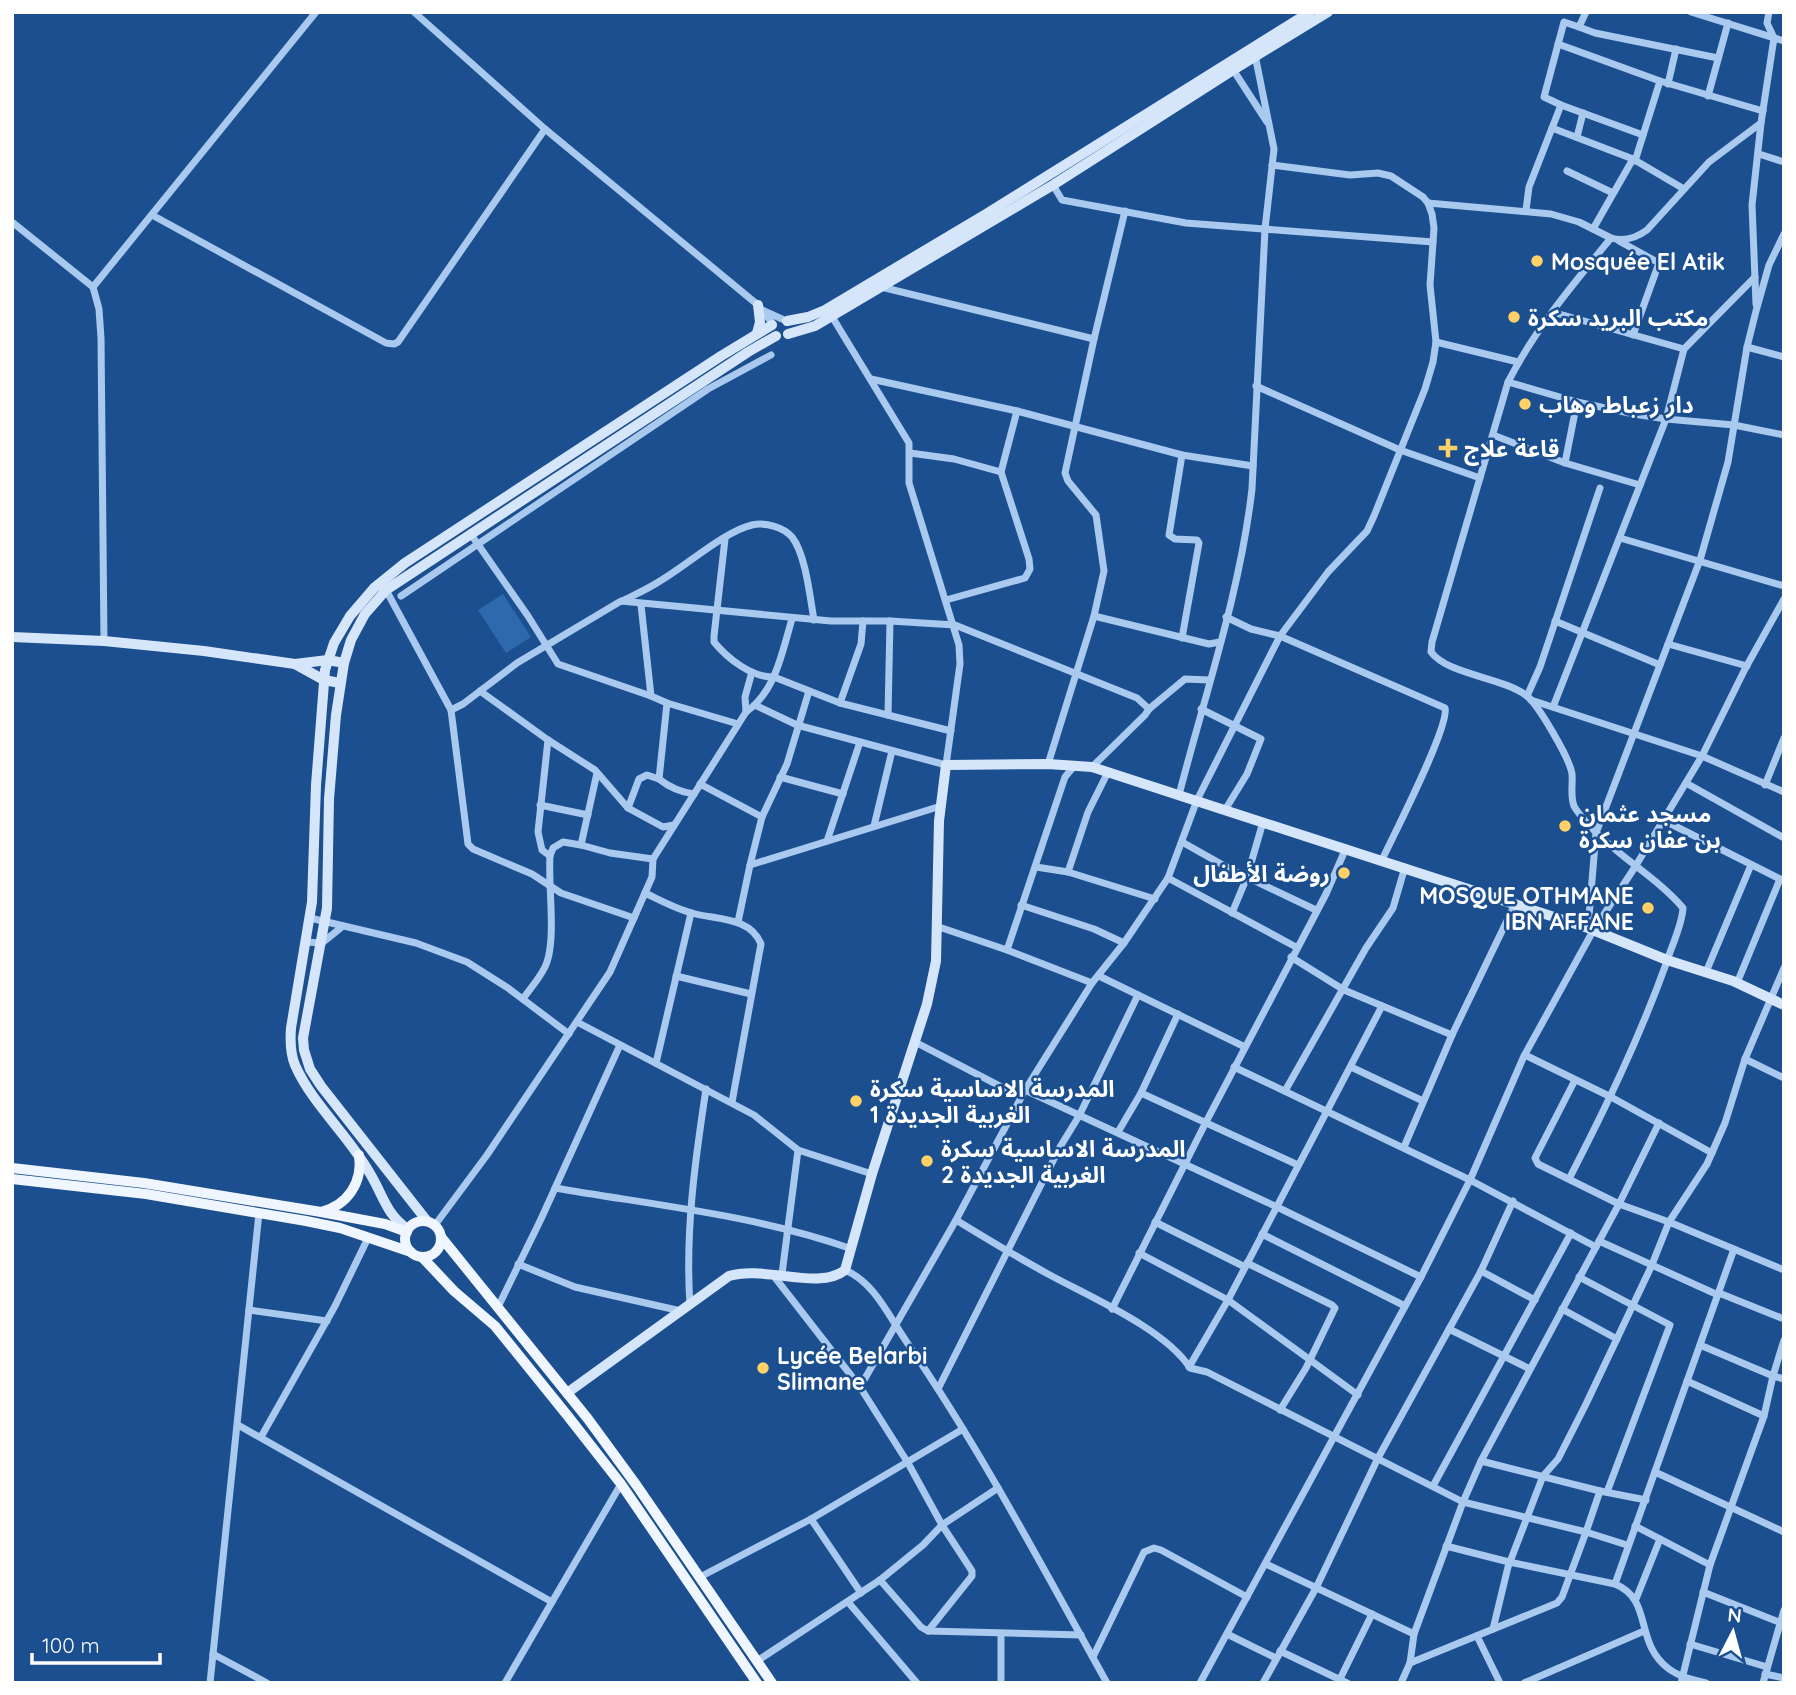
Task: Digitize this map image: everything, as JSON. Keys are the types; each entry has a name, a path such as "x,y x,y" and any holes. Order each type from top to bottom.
{"main road":[{"path":"321,1212 339,1205 352,1191 359,1174 359,1155"},
{"path":"12,1168 144,1183 263,1205 321,1212 407,1231"},
{"path":"12,1179 146,1194 340,1228 416,1255 437,1251 441,1237"},
{"path":"757,1683 621,1484 495,1326 454,1291 406,1243 407,1231 416,1223 431,1224 567,1393 637,1486 772,1683"}],"street":[{"path":"93,287 316,12"},
{"path":"414,12 545,129 780,327"},
{"path":"401,596 478,544 583,459 756,334 828,313 880,286 1053,185 1310,12"},
{"path":"1253,52 1328,12"},
{"path":"1578,27 1586,12"},
{"path":"1690,12 1784,41"},
{"path":"1756,311 1752,205 1774,38 1767,23 1769,12"},
{"path":"1643,135 1545,97 1564,22 1595,33 1718,58"},
{"path":"1708,96 1728,23"},
{"path":"1558,44 1664,82 1763,111"},
{"path":"1593,229 1634,160 1676,50"},
{"path":"1179,795 1227,617 1248,526 1265,229 1274,149 1253,52"},
{"path":"1231,66 1271,129"},
{"path":"828,313 1231,66"},
{"path":"1526,210 1529,187 1561,104"},
{"path":"1577,137 1583,113"},
{"path":"1613,238 1626,240 1638,236 1709,162 1762,123"},
{"path":"1552,128 1634,160 1684,190"},
{"path":"152,215 386,343 394,344 545,129"},
{"path":"1759,155 1784,162"},
{"path":"860,1387 956,1220 1023,1094 1092,983 1124,943 1168,878 1197,800 1280,636 1328,572 1367,531 1426,389 1436,342 1430,285 1432,214 1428,203 1391,176 1378,173 1350,175 1272,165"},
{"path":"1567,171 1613,193"},
{"path":"1053,185 1062,200 1186,223 1433,242"},
{"path":"1428,203 1526,210 1566,217 1659,263 1633,335"},
{"path":"1048,764 1103,580 1100,528 1093,510 1068,481 1065,472 1125,211"},
{"path":"12,222 93,287 99,309 102,338 104,640"},
{"path":"1591,930 1596,833 1700,560 1728,462 1747,347 1756,311 1769,265 1784,233"},
{"path":"1613,238 1566,291 1518,362 1508,382 1431,652 1444,663 1511,687 1529,698 1702,756 1784,792"},
{"path":"1553,706 1666,419 1684,349 1755,277"},
{"path":"880,286 1094,339"},
{"path":"756,334 760,322 760,308"},
{"path":"1552,312 1684,349"},
{"path":"567,1393 729,1276 741,1272 809,1279 827,1278 838,1275 845,1269 849,1248 927,1004 936,961 941,806 960,663 955,625 909,483 911,453 903,431 828,313"},
{"path":"685,386 706,385 780,327"},
{"path":"1436,342 1518,362"},
{"path":"1747,347 1784,357"},
{"path":"407,1231 389,1212 359,1155 305,1083 292,1056 291,1028 310,918 324,680 334,643 362,599 386,576 523,484 583,459 706,385 771,355"},
{"path":"871,379 1017,411 1182,455 1253,466"},
{"path":"1508,382 1577,402 1666,419 1734,425 1784,435"},
{"path":"1256,386 1400,450 1480,478"},
{"path":"1565,463 1577,402"},
{"path":"947,600 1025,578 1029,573 1029,559 1000,472 1017,411"},
{"path":"1493,435 1565,463 1640,485"},
{"path":"911,453 954,459 1000,472"},
{"path":"1182,455 1169,535 1197,540 1199,543 1182,638"},
{"path":"523,484 533,500"},
{"path":"1529,698 1600,488"},
{"path":"533,500 470,533 386,590 360,621 344,663 340,683 329,799 326,919 303,1038 310,1069 335,1105 431,1224 487,1155 610,972 652,877 653,859 746,712 763,698 774,677 792,619"},
{"path":"451,710 517,663 621,601 659,582 725,538 755,524 784,530 793,539 799,553 814,620"},
{"path":"470,533 561,666 667,703 738,724"},
{"path":"725,538 714,642 734,659 765,677 774,677 840,703 951,731"},
{"path":"1620,538 1784,586"},
{"path":"386,590 451,710 468,844 473,849 532,874 549,886 582,902 634,918"},
{"path":"1200,1683 1421,1277 1470,1180 1525,1055 1591,930 1635,867 1702,756 1784,599"},
{"path":"621,601 792,619 955,625 1138,698 1149,709"},
{"path":"641,605 650,696"},
{"path":"1094,616 1209,644 1220,642"},
{"path":"1227,617 1251,629 1280,636 1445,708 1446,716 1438,737 1382,860"},
{"path":"840,703 861,644 863,621"},
{"path":"888,715 890,621"},
{"path":"1555,621 1660,665"},
{"path":"12,637 104,640 295,664 328,660 344,663"},
{"path":"1668,643 1747,666"},
{"path":"295,664 324,680 340,683"},
{"path":"746,712 745,697 752,671"},
{"path":"1093,768 1149,709 1185,679 1209,680"},
{"path":"480,691 597,773 628,808 663,827 674,825"},
{"path":"738,922 762,817 787,764 809,691"},
{"path":"1529,698 1551,730 1571,769 1574,806 1596,833 1683,906 1652,1002 1611,1097 1569,1179"},
{"path":"659,779 667,703"},
{"path":"755,705 797,725 946,765 1075,765 1108,772 1591,930 1667,960 1737,982 1784,1005"},
{"path":"1201,709 1256,735 1261,741 1247,774 1226,810"},
{"path":"1765,785 1784,738"},
{"path":"548,740 540,805 539,841 542,850 550,856"},
{"path":"827,842 860,742"},
{"path":"874,826 892,751"},
{"path":"1007,950 1065,777 1075,765"},
{"path":"1068,872 1088,812 1108,772"},
{"path":"581,845 597,773"},
{"path":"628,808 639,779 647,775 682,793 694,794"},
{"path":"780,777 843,794"},
{"path":"1686,783 1784,838"},
{"path":"700,784 762,817"},
{"path":"540,805 588,815"},
{"path":"750,865 941,806"},
{"path":"1663,820 1782,880 1737,982"},
{"path":"1232,913 1247,877 1263,822"},
{"path":"523,999 544,970 551,945 549,886 550,856 553,848 563,842 653,859"},
{"path":"1182,842 1316,910"},
{"path":"1112,1309 1346,848"},
{"path":"1706,972 1751,864"},
{"path":"1036,867 1068,872 1155,899"},
{"path":"1284,1091 1366,948 1393,908 1405,867"},
{"path":"1168,878 1296,947"},
{"path":"645,893 691,913 738,922 758,938 761,944 732,1102"},
{"path":"1404,1147 1452,1035 1515,904"},
{"path":"1021,905 1094,929 1124,943"},
{"path":"656,1063 691,913"},
{"path":"310,918 326,919 342,926 416,943 467,962 569,1034"},
{"path":"306,942 322,943 342,926"},
{"path":"936,926 1092,983"},
{"path":"1291,957 1344,989 1452,1035"},
{"path":"1493,1629 1509,1562 1544,1476 1558,1460 1652,1266 1670,1222 1707,1164 1725,1123 1745,1059 1784,968"},
{"path":"676,976 751,994"},
{"path":"1099,976 1245,1047"},
{"path":"939,1388 1138,995"},
{"path":"1189,1367 1228,1300 1382,1006"},
{"path":"1118,1132 1178,1014"},
{"path":"576,1022 732,1102 754,1115 798,1150 872,1174"},
{"path":"915,1042 1023,1094 1118,1132 1421,1277"},
{"path":"498,1307 620,1045"},
{"path":"1525,1055 1611,1097 1712,1153"},
{"path":"1745,1059 1784,1078"},
{"path":"1234,1067 1404,1147 1571,1233 1784,1319"},
{"path":"1351,1067 1423,1101"},
{"path":"1575,1080 1535,1158 1538,1164 1619,1204 1670,1222 1784,1270"},
{"path":"685,1308 690,1209 706,1089"},
{"path":"1140,1093 1298,1165"},
{"path":"1401,1683 1410,1664 1414,1634 1481,1461 1619,1204 1658,1123"},
{"path":"777,1274 788,1229 798,1150"},
{"path":"555,1188 690,1209 788,1229 849,1248"},
{"path":"1263,1683 1316,1588 1378,1458 1481,1271 1513,1201"},
{"path":"210,1683 259,1213"},
{"path":"956,1220 1007,1252 1158,1336 1184,1357 1189,1367 1208,1372 1463,1502 1586,1532 1627,1545"},
{"path":"1155,1222 1335,1307 1310,1361 1280,1410"},
{"path":"1433,1486 1571,1233"},
{"path":"1262,1234 1405,1306"},
{"path":"261,1437 327,1321 368,1238"},
{"path":"1615,1584 1734,1249"},
{"path":"1139,1253 1228,1300 1358,1395"},
{"path":"518,1265 575,1287 685,1308"},
{"path":"845,1269 869,1284 939,1388 1107,1683"},
{"path":"1481,1271 1535,1300"},
{"path":"777,1274 860,1387 908,1463 942,1525 971,1567 973,1574 928,1631"},
{"path":"1410,1664 1557,1602 1570,1576 1670,1328 1670,1323 1579,1277"},
{"path":"1562,1309 1617,1339"},
{"path":"249,1310 327,1321"},
{"path":"1449,1329 1530,1369"},
{"path":"1681,1680 1710,1565 1765,1416 1784,1340"},
{"path":"1700,1345 1784,1379"},
{"path":"1687,1381 1765,1416"},
{"path":"238,1425 552,1602"},
{"path":"700,1577 811,1519 963,1429"},
{"path":"1481,1461 1646,1500"},
{"path":"1655,1472 1784,1532"},
{"path":"505,1683 621,1484"},
{"path":"757,1661 880,1580 923,1545 942,1525 998,1489"},
{"path":"811,1519 861,1593"},
{"path":"1634,1526 1710,1565"},
{"path":"1636,1599 1660,1539"},
{"path":"1446,1546 1615,1584 1630,1591 1636,1599 1644,1631 1657,1656 1681,1680 1706,1683"},
{"path":"1093,1657 1144,1552 1148,1549 1161,1550 1247,1597"},
{"path":"1266,1564 1414,1634"},
{"path":"880,1580 921,1627 928,1631 1081,1635"},
{"path":"1703,1592 1782,1624"},
{"path":"848,1602 917,1683"},
{"path":"1763,1683 1784,1610"},
{"path":"1227,1634 1341,1682 1372,1614"},
{"path":"1524,1683 1644,1631"},
{"path":"1001,1634 1001,1683"},
{"path":"1477,1636 1500,1683"},
{"path":"1690,1644 1784,1678"},
{"path":"213,1654 267,1683"}],"shaded area":[{"path":"503,594 531,637 506,653 478,610"}],"place":[{"name":"Mosquée El Atik","path":"1537,261"},
{"name":"مكتب البريد سكرة","path":"1514,317"},
{"name":"دار زعباط وهاب","path":"1525,404"},
{"name":"قاعة علاج","path":"1448,448"},
{"name":"مسجد عثمان بن عفان سكرة","path":"1565,826"},
{"name":"روضة الأطفال","path":"1344,873"},
{"name":"MOSQUE OTHMANE IBN AFFANE","path":"1648,908"},
{"name":"المدرسة الاساسية سكرة الغربية الجديدة 1","path":"856,1101"},
{"name":"المدرسة الاساسية سكرة الغربية الجديدة 2","path":"927,1161"},
{"name":"Lycée Belarbi Slimane","path":"763,1368"}]}
